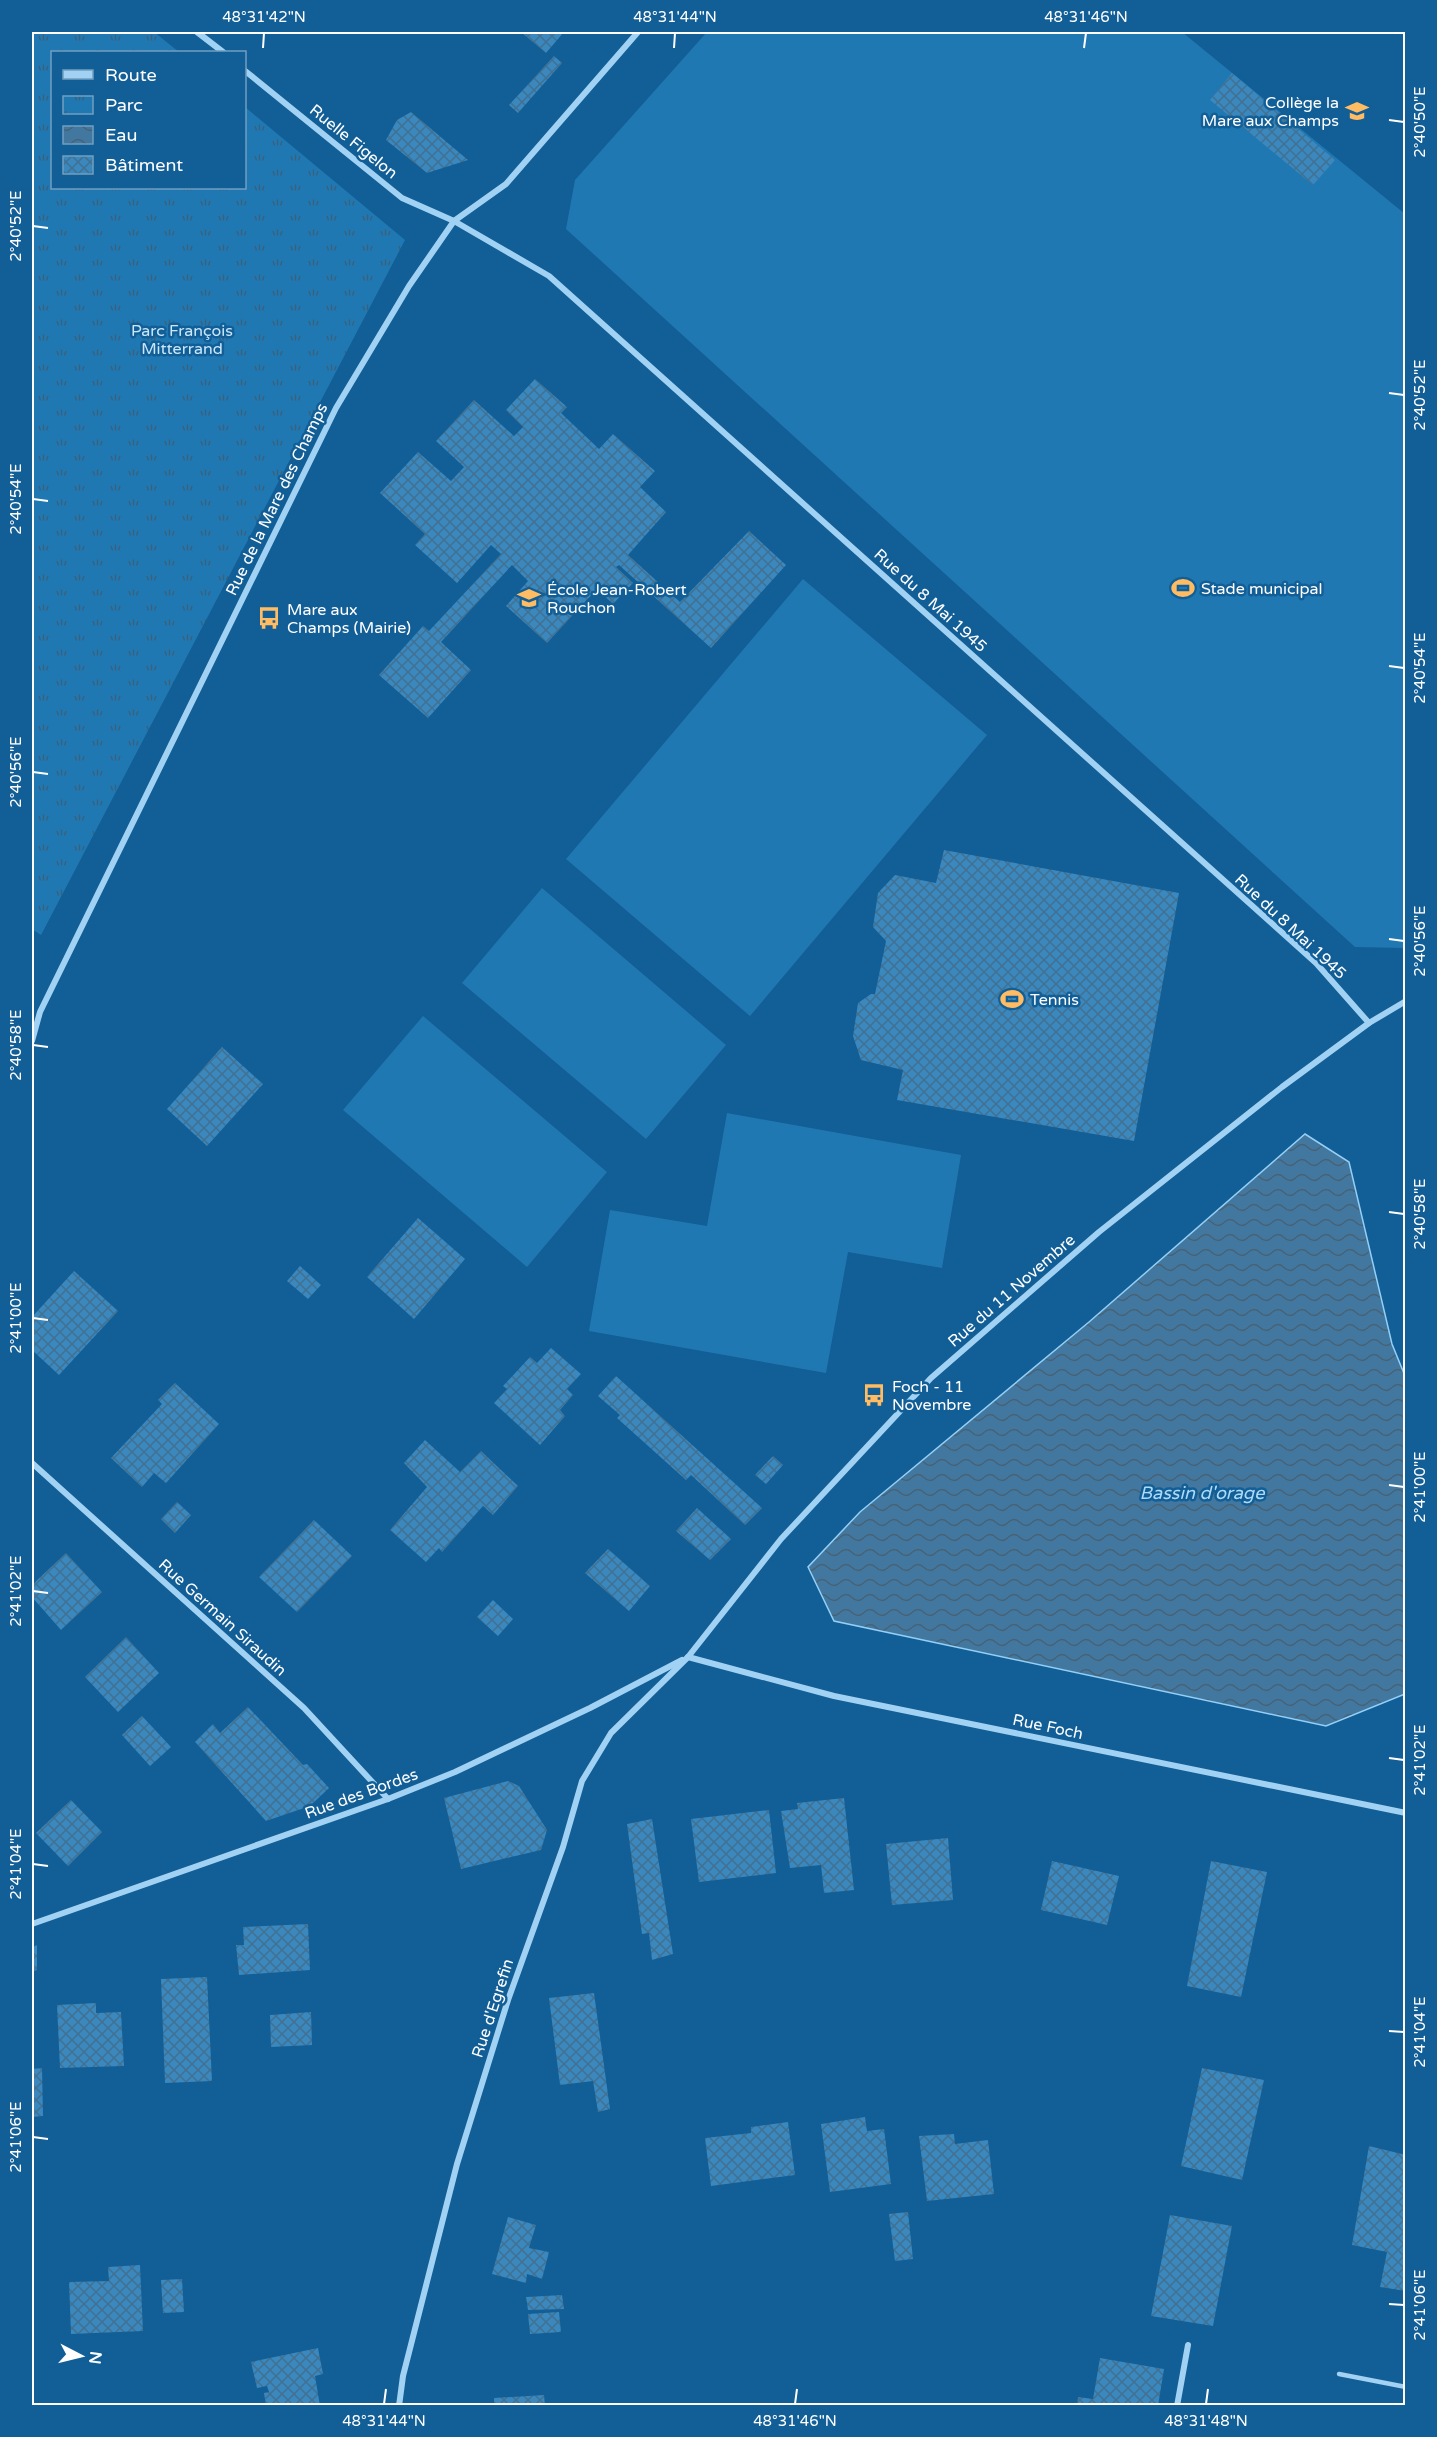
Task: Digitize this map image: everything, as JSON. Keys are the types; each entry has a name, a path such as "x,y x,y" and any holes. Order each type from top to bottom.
{"street":[{"path":"197,32 222,51"},
{"name":"Rue de la Mare des Champs","path":"32,1041 40,1012 336,408 409,286 454,221 506,184 638,32"},
{"name":"Ruelle Figelon","path":"246,72 402,198 454,221"},
{"name":"Rue du 8 Mai 1945","path":"454,221 549,276 1316,963 1369,1023"},
{"name":"Rue du 11 Novembre","path":"687,1657 780,1539 931,1378 1099,1232 1282,1087 1369,1023 1406,1001"},
{"name":"Rue Germain Siraudin","path":"32,1463 304,1708 388,1799"},
{"name":"Rue des Bordes","path":"32,1924 388,1799 455,1772 559,1723 687,1657"},
{"name":"Rue Foch","path":"687,1657 834,1696 1406,1813"},
{"name":"Rue d'Egrefin","path":"399,2406 403,2376 457,2164 508,2000 563,1847 582,1781 611,1733 687,1657"},
{"path":"1177,2406 1188,2345"}],"lane":[{"path":"1339,2374 1406,2387"}],"green space":[{"name":"Parc François Mitterrand","path":"32,32 154,32 178,51 51,51 51,189 246,189 246,108 405,240 41,935 32,929"},
{"name":"Stade municipal","path":"707,32 1182,32 1405,214 1405,948 1355,947 566,229 575,180"},
{"path":"803,579 987,735 750,1016 566,859"},
{"path":"542,888 726,1045 646,1139 462,983"},
{"path":"423,1016 607,1172 527,1267 343,1110"},
{"path":"727,1113 961,1155 942,1268 848,1252 826,1373 589,1331 610,1210 707,1226"}],"water":[{"name":"Bassin d'orage","path":"1305,1134 1349,1162 1392,1344 1405,1376 1405,1694 1326,1726 834,1621 808,1567 860,1512 1089,1322"}],"building":[{"path":"521,32 564,32 546,53"},
{"path":"554,56 562,63 518,113 509,105"},
{"path":"1232,73 1335,160 1313,185 1210,100"},
{"path":"411,112 468,160 427,173 386,140 397,120"},
{"path":"535,379 567,407 561,413 599,449 613,434 655,471 640,487 666,512 628,555 680,602 749,531 786,565 711,648 619,565 616,567 633,583 613,604 597,589 547,643 506,606 528,581 512,565 441,642 471,670 428,718 379,675 423,626 429,631 501,554 491,545 457,583 415,545 425,534 380,493 418,452 451,481 464,467 436,441 474,400 514,436 523,427 506,410"},
{"name":"Tennis","path":"944,850 1179,893 1134,1141 897,1100 903,1070 861,1060 853,1036 858,1003 871,994 875,994 886,941 873,927 878,893 895,875 936,883"},
{"path":"222,1047 263,1084 207,1146 167,1109"},
{"path":"418,1218 465,1259 414,1319 367,1277"},
{"path":"300,1266 321,1285 308,1299 287,1281"},
{"path":"74,1271 118,1311 59,1375 32,1350 32,1317"},
{"path":"551,1348 581,1374 567,1389 573,1395 560,1410 565,1416 540,1445 494,1403 507,1389 503,1386 530,1357 537,1363"},
{"path":"616,1376 762,1508 745,1525 691,1475 686,1480 617,1418 620,1415 598,1396"},
{"path":"175,1383 219,1424 166,1483 154,1473 142,1487 111,1458 162,1404 158,1400"},
{"path":"425,1440 460,1472 481,1451 518,1486 493,1515 483,1506 442,1552 439,1548 426,1562 390,1530 427,1487 404,1463"},
{"path":"773,1456 783,1465 766,1484 755,1475"},
{"path":"177,1502 191,1515 175,1533 161,1519"},
{"path":"697,1508 731,1539 710,1560 676,1531"},
{"path":"314,1520 352,1556 297,1612 259,1577"},
{"path":"608,1549 650,1586 629,1611 585,1573"},
{"path":"66,1553 102,1592 61,1630 32,1597 32,1585"},
{"path":"493,1600 513,1619 498,1636 477,1617"},
{"path":"126,1637 159,1673 118,1712 85,1677"},
{"path":"248,1707 303,1765 307,1764 329,1788 310,1806 266,1821 195,1742 213,1724 220,1733"},
{"path":"142,1716 171,1747 150,1766 122,1735"},
{"path":"508,1781 519,1786 547,1830 541,1850 461,1869 444,1798"},
{"path":"844,1798 854,1890 824,1893 821,1865 790,1868 781,1811 798,1809 797,1803"},
{"path":"71,1800 102,1832 68,1866 36,1833"},
{"path":"769,1810 776,1873 699,1882 691,1819"},
{"path":"652,1819 673,1954 652,1960 649,1933 642,1934 627,1824"},
{"path":"948,1838 953,1900 892,1905 886,1844"},
{"path":"1052,1861 1119,1876 1107,1925 1041,1910"},
{"path":"1211,1861 1267,1872 1241,1997 1187,1986"},
{"path":"308,1924 310,1970 239,1975 236,1945 244,1945 243,1927"},
{"path":"37,1945 37,1970 32,1972 32,1947"},
{"path":"207,1977 212,2081 165,2083 161,1979"},
{"path":"594,1993 610,2109 598,2112 593,2081 560,2085 549,1998"},
{"path":"96,2003 96,2013 121,2012 124,2066 60,2068 57,2005"},
{"path":"311,2012 312,2045 271,2047 270,2015"},
{"path":"42,2068 43,2116 32,2117 32,2069"},
{"path":"1202,2068 1264,2080 1242,2180 1181,2166"},
{"path":"865,2117 867,2131 884,2129 891,2184 830,2192 821,2124"},
{"path":"788,2122 795,2175 711,2186 705,2138 751,2133 751,2127"},
{"path":"954,2134 955,2144 988,2140 994,2194 927,2201 919,2136"},
{"path":"1369,2146 1406,2155 1406,2291 1380,2287 1387,2252 1352,2245"},
{"path":"908,2212 913,2259 895,2261 889,2214"},
{"path":"1170,2215 1232,2226 1213,2326 1151,2316"},
{"path":"508,2217 536,2225 529,2248 549,2252 542,2279 527,2274 526,2283 492,2274"},
{"path":"140,2265 143,2331 71,2334 69,2282 109,2281 108,2267"},
{"path":"182,2279 184,2312 163,2313 161,2280"},
{"path":"562,2295 564,2309 528,2310 526,2297"},
{"path":"559,2312 561,2332 530,2334 528,2314"},
{"path":"318,2348 323,2374 315,2376 320,2406 266,2406 264,2393 269,2392 267,2386 257,2388 251,2362"},
{"path":"1100,2358 1164,2369 1158,2406 1077,2406 1078,2397 1093,2399"},
{"path":"544,2395 545,2406 494,2406 494,2398"}],"place":[{"name":"Collège la Mare aux Champs","path":"1357,111"},
{"name":"Stade municipal","path":"1183,588"},
{"name":"École Jean-Robert Rouchon","path":"529,598"},
{"name":"Mare aux Champs (Mairie)","path":"269,618"},
{"name":"Tennis","path":"1012,999"},
{"name":"Foch - 11 Novembre","path":"874,1395"}]}
